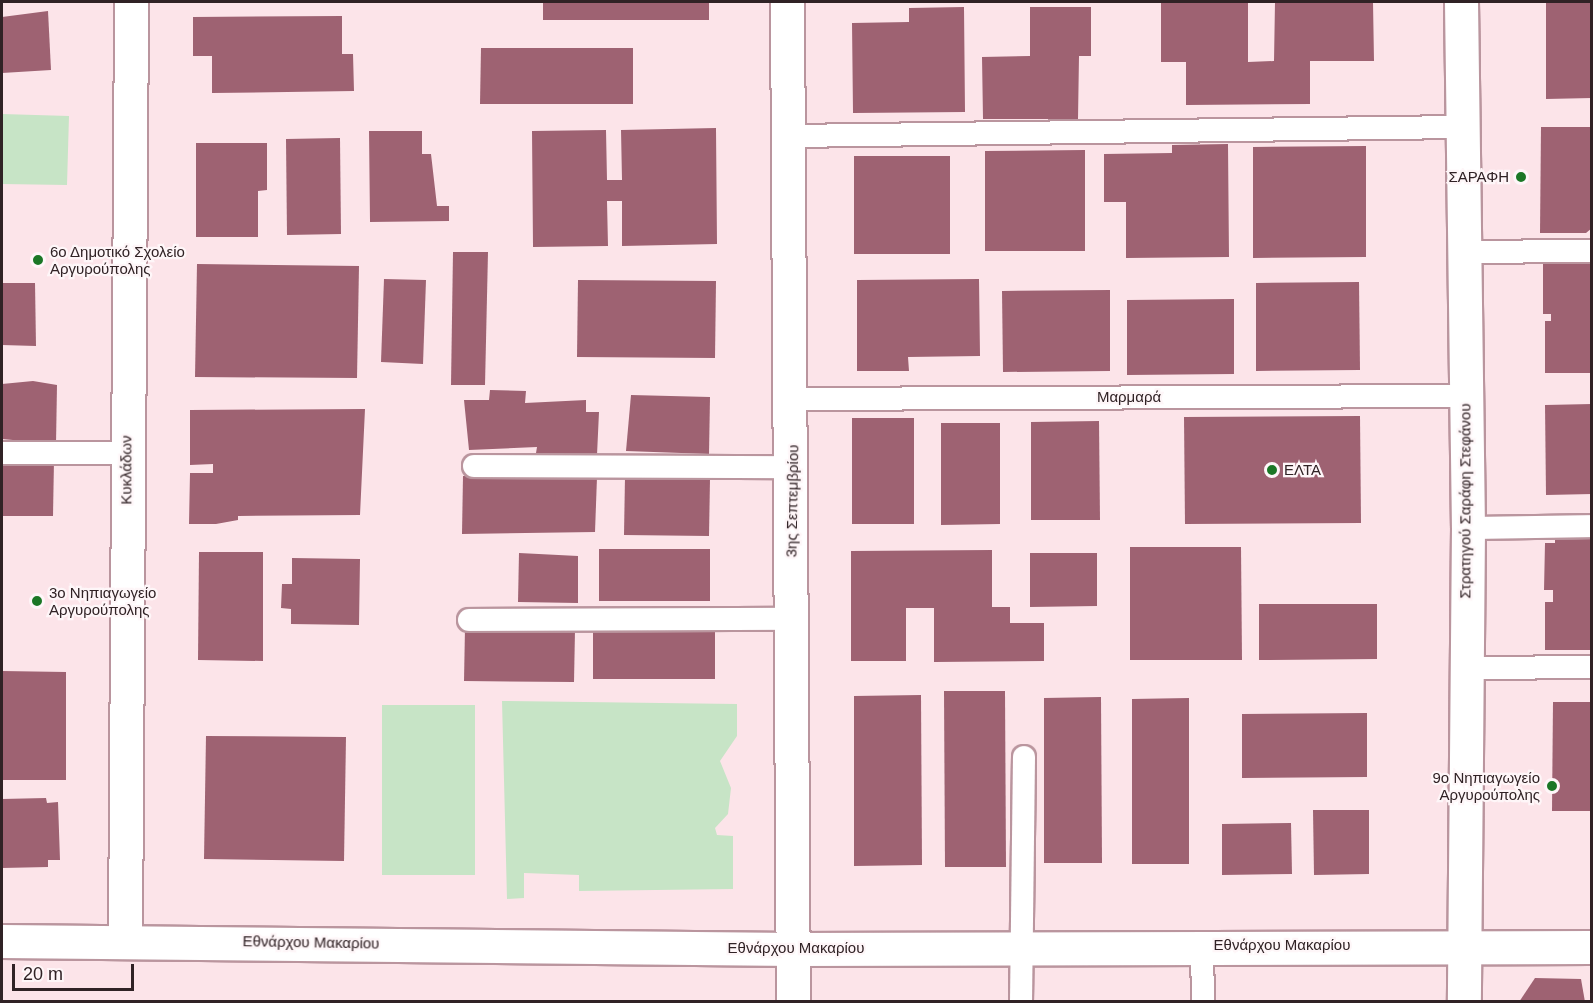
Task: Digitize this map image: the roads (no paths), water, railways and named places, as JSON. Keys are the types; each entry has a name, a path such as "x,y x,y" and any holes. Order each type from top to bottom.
{"street":[{"name":"Κυκλάδων","path":"125,939 126,453 131,2"},
{"name":"3ης Σεπτεμβρίου","path":"787,2 793,399 791,620 793,1002"},
{"name":"Στρατηγού Σαράφη Στεφάνου","path":"1461,2 1468,528 1464,668 1466,945 1464,1002"},
{"name":"Εθνάρχου Μακαρίου","path":"2,941 125,939 794,950 1022,945 1592,946"}],"lane":[{"path":"790,136 1463,127"},
{"path":"1466,252 1592,251"},
{"name":"Μαρμαρά","path":"793,399 1465,396"},
{"path":"2,453 126,453"},
{"path":"474,466 792,467"},
{"path":"1468,528 1592,526"},
{"path":"469,620 791,620"},
{"path":"1464,668 1592,667"},
{"path":"1021,1002 1024,757"},
{"path":"1202,946 1203,1002"}],"place":[{"name":"ΣΑΡΑΦΗ","path":"1521,177"},
{"name":"6ο Δημοτικό Σχολείο Αργυρούπολης","path":"38,260"},
{"name":"ΕΛΤΑ","path":"1272,470"},
{"name":"3ο Νηπιαγωγείο Αργυρούπολης","path":"37,601"},
{"name":"9ο Νηπιαγωγείο Αργυρούπολης","path":"1552,786"}]}
